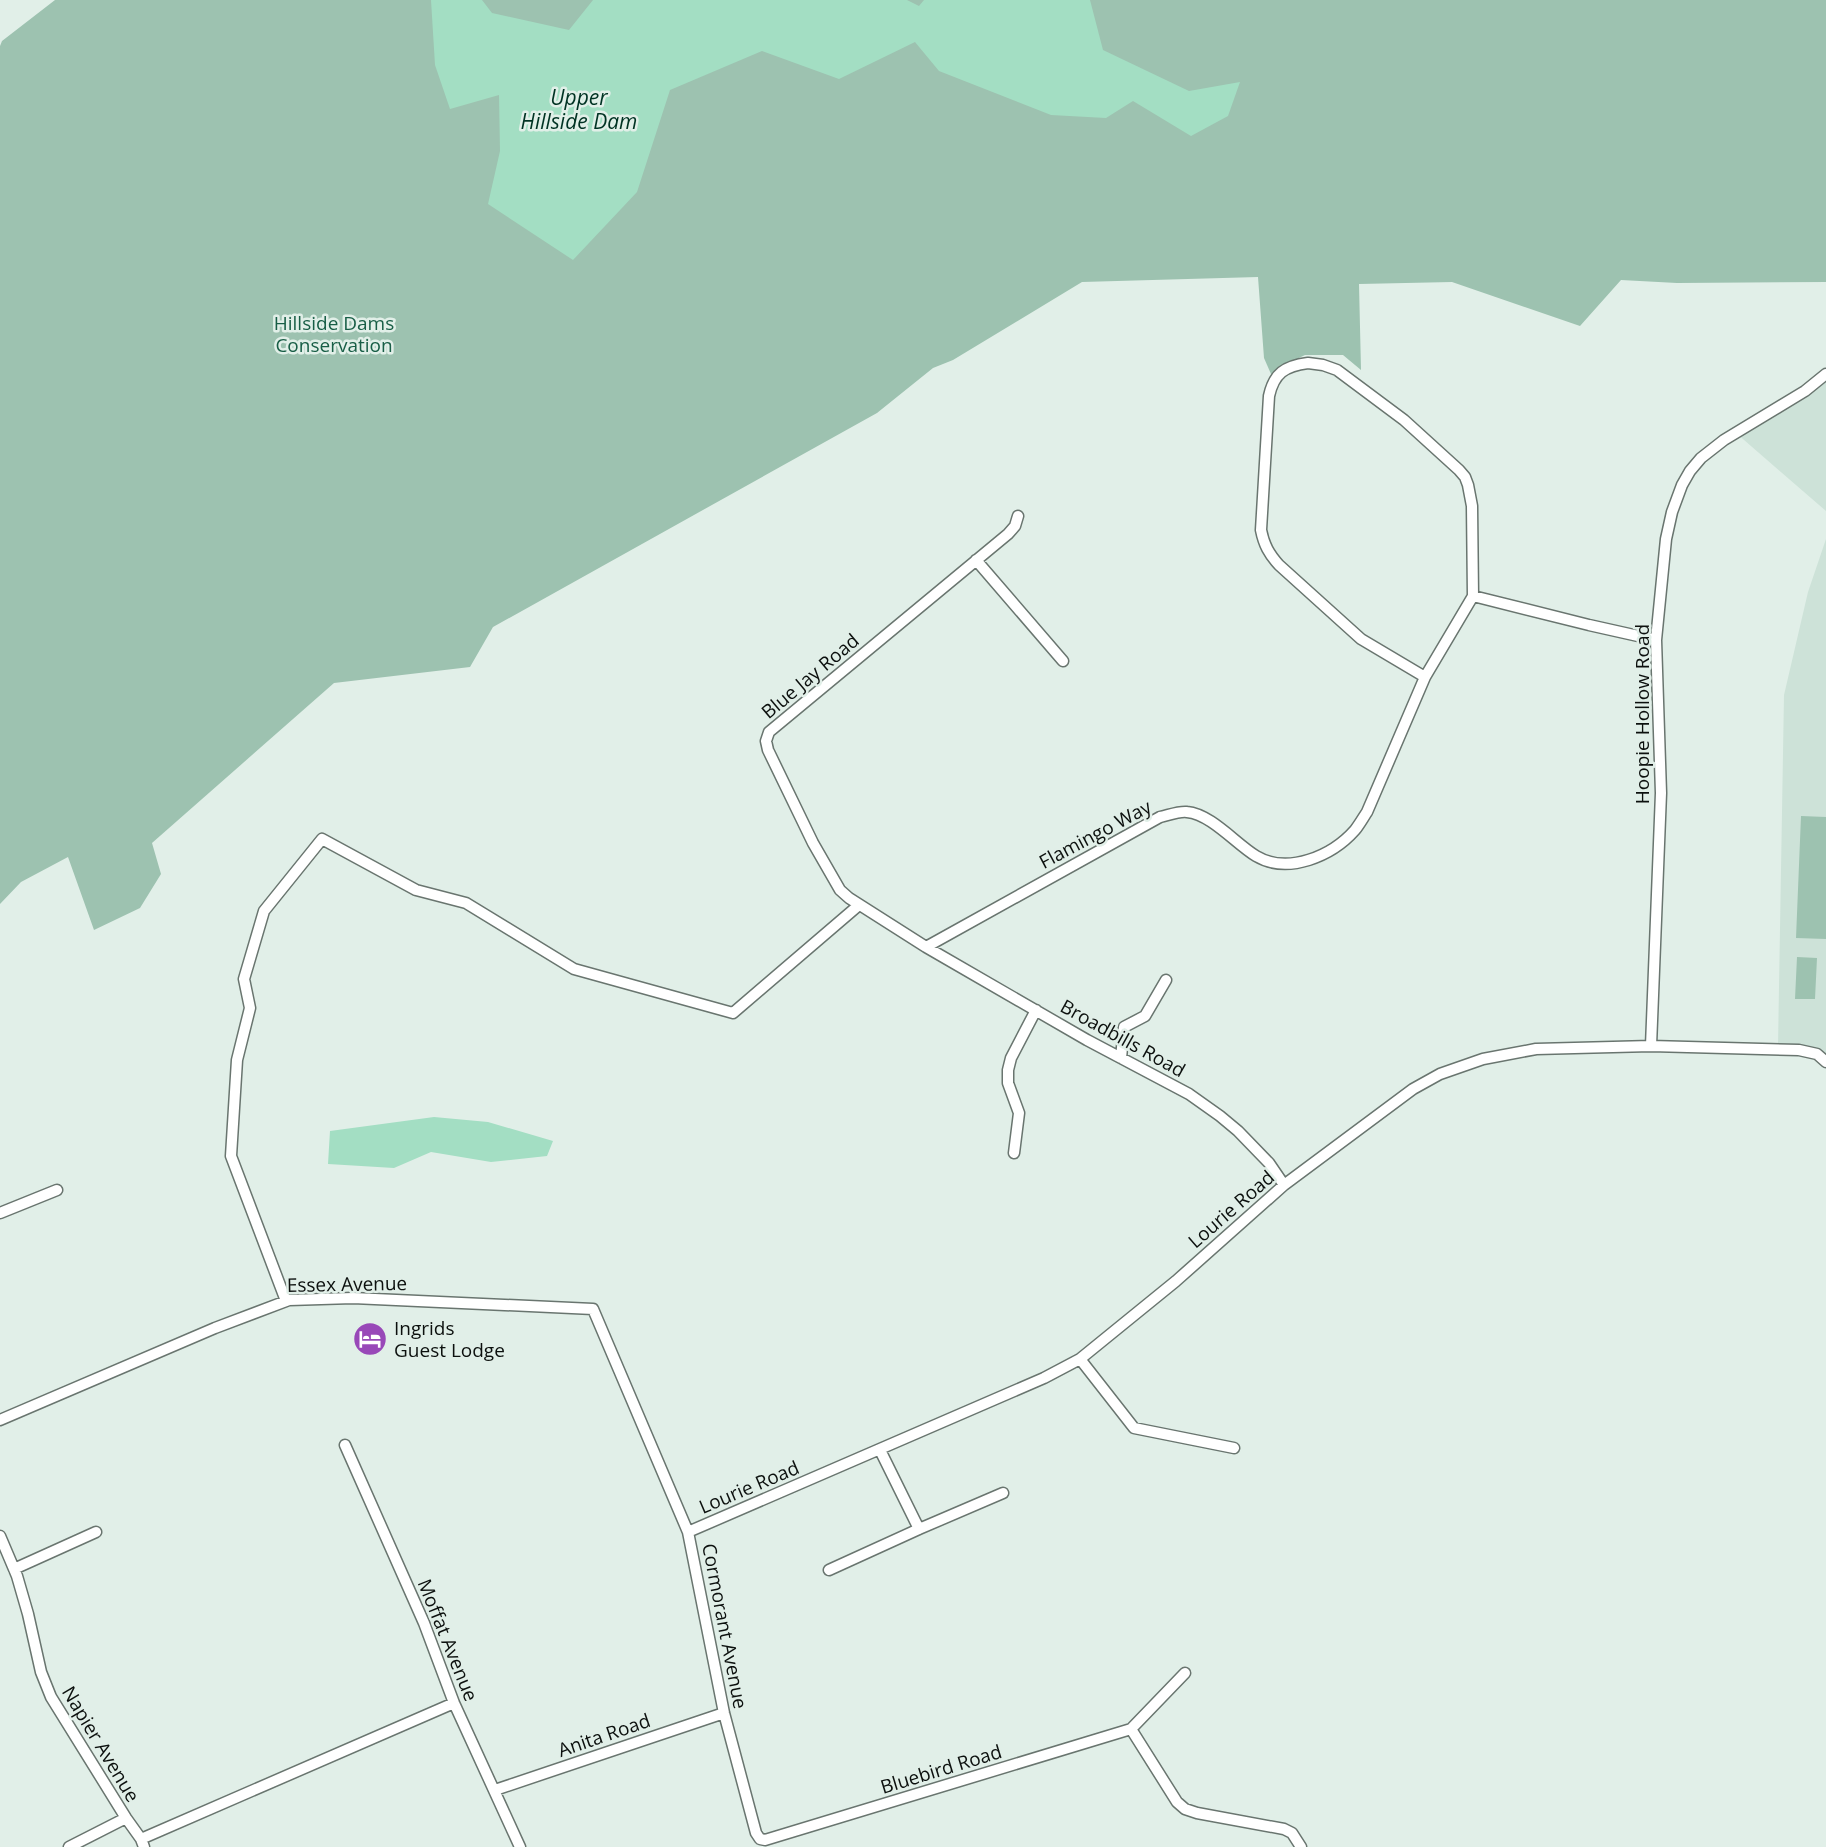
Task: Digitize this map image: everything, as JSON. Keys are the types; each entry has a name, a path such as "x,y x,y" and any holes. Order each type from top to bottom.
{"street":[{"path":"1425,677 1361,639 1279,565 1263,542 1261,530 1269,396 1272,382 1279,373 1298,364 1322,365 1337,370 1404,420 1465,477 1472,506 1473,596 1656,640"},
{"name":"Hoopie Hollow Road","path":"1651,1046 1661,793 1656,640 1665,539 1672,512 1682,485 1701,458 1724,440 1826,374"},
{"name":"Blue Jay Road","path":"926,947 840,890 813,843 768,750 767,736 1007,534 1015,526 1018,516"},
{"path":"976,560 1063,661"},
{"name":"Flamingo Way","path":"926,947 1160,817 1188,812 1208,820 1257,857 1286,864 1316,858 1337,846 1355,830 1367,813 1425,677 1473,596"},
{"path":"286,1301 231,1156 237,1060 250,1008 244,979 264,911 322,839 416,890 466,903 574,969 733,1013 859,905"},
{"name":"Broadbills Road","path":"926,947 1189,1094 1238,1131 1269,1163 1284,1185"},
{"path":"1121,1058 1124,1027 1145,1016 1166,980"},
{"path":"1014,1153 1019,1114 1008,1083 1008,1070 1011,1058 1036,1010"},
{"name":"Lourie Road","path":"688,1532 1044,1378 1080,1359 1176,1281 1284,1185 1413,1089 1440,1074 1483,1059 1536,1049 1651,1046 1799,1050 1817,1054 1826,1062"},
{"path":"0,1213 57,1189"},
{"name":"Essex Avenue","path":"0,1420 179,1343 286,1301 353,1298 593,1309"},
{"name":"Cormorant Avenue","path":"593,1309 688,1532 724,1713 756,1833 760,1839"},
{"path":"1080,1359 1134,1428 1234,1448"},
{"name":"Moffat Avenue","path":"345,1445 424,1623 454,1703 520,1847"},
{"path":"880,1450 919,1529"},
{"path":"829,1570 1003,1493"},
{"path":"14,1569 96,1532"},
{"name":"Napier Avenue","path":"0,1536 14,1569 28,1614 41,1672 51,1697 142,1843"},
{"path":"1185,1673 1131,1729 1177,1802 1185,1809 1197,1813 1284,1829 1292,1833 1301,1847"},
{"path":"142,1843 454,1703"},
{"name":"Anita Road","path":"495,1790 724,1713"},
{"name":"Bluebird Road","path":"760,1839 765,1840 1131,1729"},
{"path":"69,1847 126,1818"}],"shaded area":[{"path":"1826,376 1826,511 1736,433"},
{"path":"1826,539 1826,1055 1812,1047 1778,1046 1784,695 1808,592"}],"green space":[{"name":"Hillside Dams Conservation","path":"55,0 1826,0 1826,282 1677,283 1621,280 1580,326 1452,282 1359,284 1361,370 1343,355 1305,355 1278,368 1276,374 1271,374 1264,358 1258,277 1082,282 953,360 933,368 877,413 493,627 470,667 334,683 152,843 161,874 140,908 94,930 68,857 21,882 0,904 0,46 2,41"},
{"path":"1801,816 1826,817 1826,939 1796,938"},
{"path":"1797,957 1817,958 1815,999 1795,999"}],"water":[{"name":"Upper Hillside Dam","path":"431,0 482,0 492,13 569,30 593,0 907,0 919,6 924,0 1090,0 1103,50 1189,91 1240,82 1228,116 1191,136 1133,101 1106,118 1051,115 939,71 915,42 839,79 762,51 670,90 637,192 573,260 488,204 500,151 499,95 450,109 435,65"},
{"path":"434,1117 488,1122 553,1141 547,1156 491,1162 431,1152 394,1168 328,1164 330,1131"}],"place":[{"name":"Ingrids Guest Lodge","path":"370,1339"}]}
